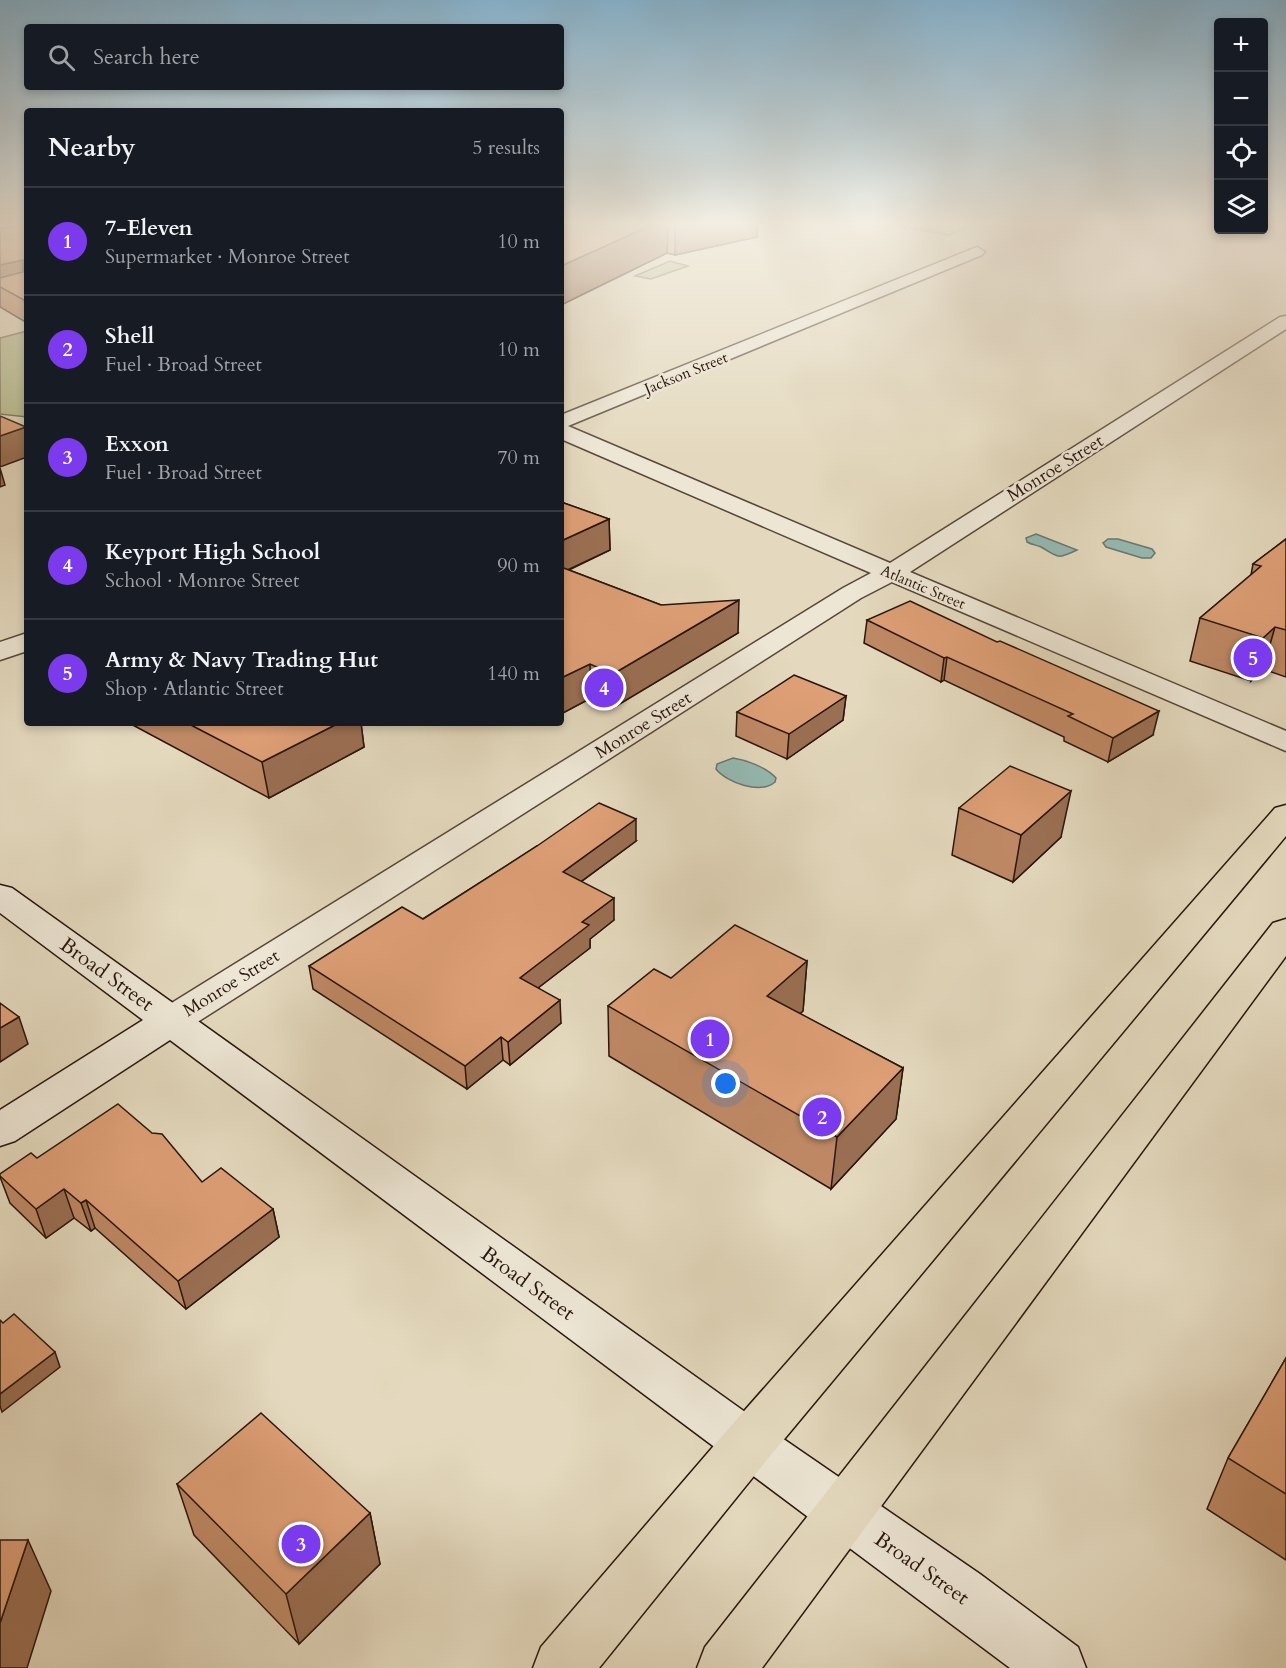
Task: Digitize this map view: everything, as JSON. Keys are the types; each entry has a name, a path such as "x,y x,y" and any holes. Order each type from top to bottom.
{"highway":[{"path":"562,1668 748,1444 1286,815"},
{"path":"726,1668 1286,931"}],"street":[{"name":"Jackson Street","path":"564,421 855,302"},
{"name":"Monroe Street","path":"0,1130 852,593 891,573 1286,321"},
{"name":"Atlantic Street","path":"564,432 1286,742"},
{"path":"0,652 24,642"},
{"name":"Broad Street","path":"0,896 748,1444 960,1594 1057,1668"}],"green space":[{"path":"24,332 24,417 0,414 0,338"}],"water":[{"path":"1036,534 1077,550 1061,556 1055,555 1027,542 1026,538"},
{"path":"1108,539 1118,539 1152,549 1155,553 1151,558 1142,558 1106,547 1103,543"},
{"path":"733,758 761,767 776,778 775,782 769,786 752,787 727,778 716,769 717,764"}],"building":[{"path":"0,416 24,426 24,428 0,436"},
{"path":"564,503 609,519 564,540"},
{"path":"1286,539 1286,630 1275,627 1263,638 1200,618 1261,566 1253,564"},
{"path":"564,568 661,605 739,600 613,674 590,664 564,677"},
{"path":"910,601 997,642 1000,641 1159,711 1113,738 1068,716 1073,714 947,657 944,658 867,620"},
{"path":"794,675 846,696 789,734 737,712"},
{"path":"193,726 333,726 262,762"},
{"path":"1010,766 1071,791 1021,835 959,808"},
{"path":"599,803 636,819 563,872 614,898 582,922 589,925 520,978 560,1000 508,1042 501,1037 465,1066 309,966 402,907 423,919"},
{"path":"735,925 807,961 767,996 903,1068 837,1137 608,1006 654,969 671,978"},
{"path":"0,1003 19,1017 0,1028"},
{"path":"118,1104 152,1133 162,1134 202,1182 221,1168 273,1209 178,1281 86,1200 81,1203 64,1189 36,1209 0,1176 31,1153 37,1158"},
{"path":"14,1314 55,1352 0,1394 0,1320 3,1323"},
{"path":"1286,1358 1286,1494 1228,1458"},
{"path":"261,1413 370,1513 286,1594 177,1484"},
{"path":"0,1540 28,1540 0,1623"}],"place":[{"name":"Army & Navy Trading Hut","path":"1253,658"},
{"name":"Keyport High School","path":"604,688"},
{"name":"7-Eleven","path":"710,1039"},
{"name":"Shell","path":"822,1117"},
{"name":"Exxon","path":"301,1544"}]}
